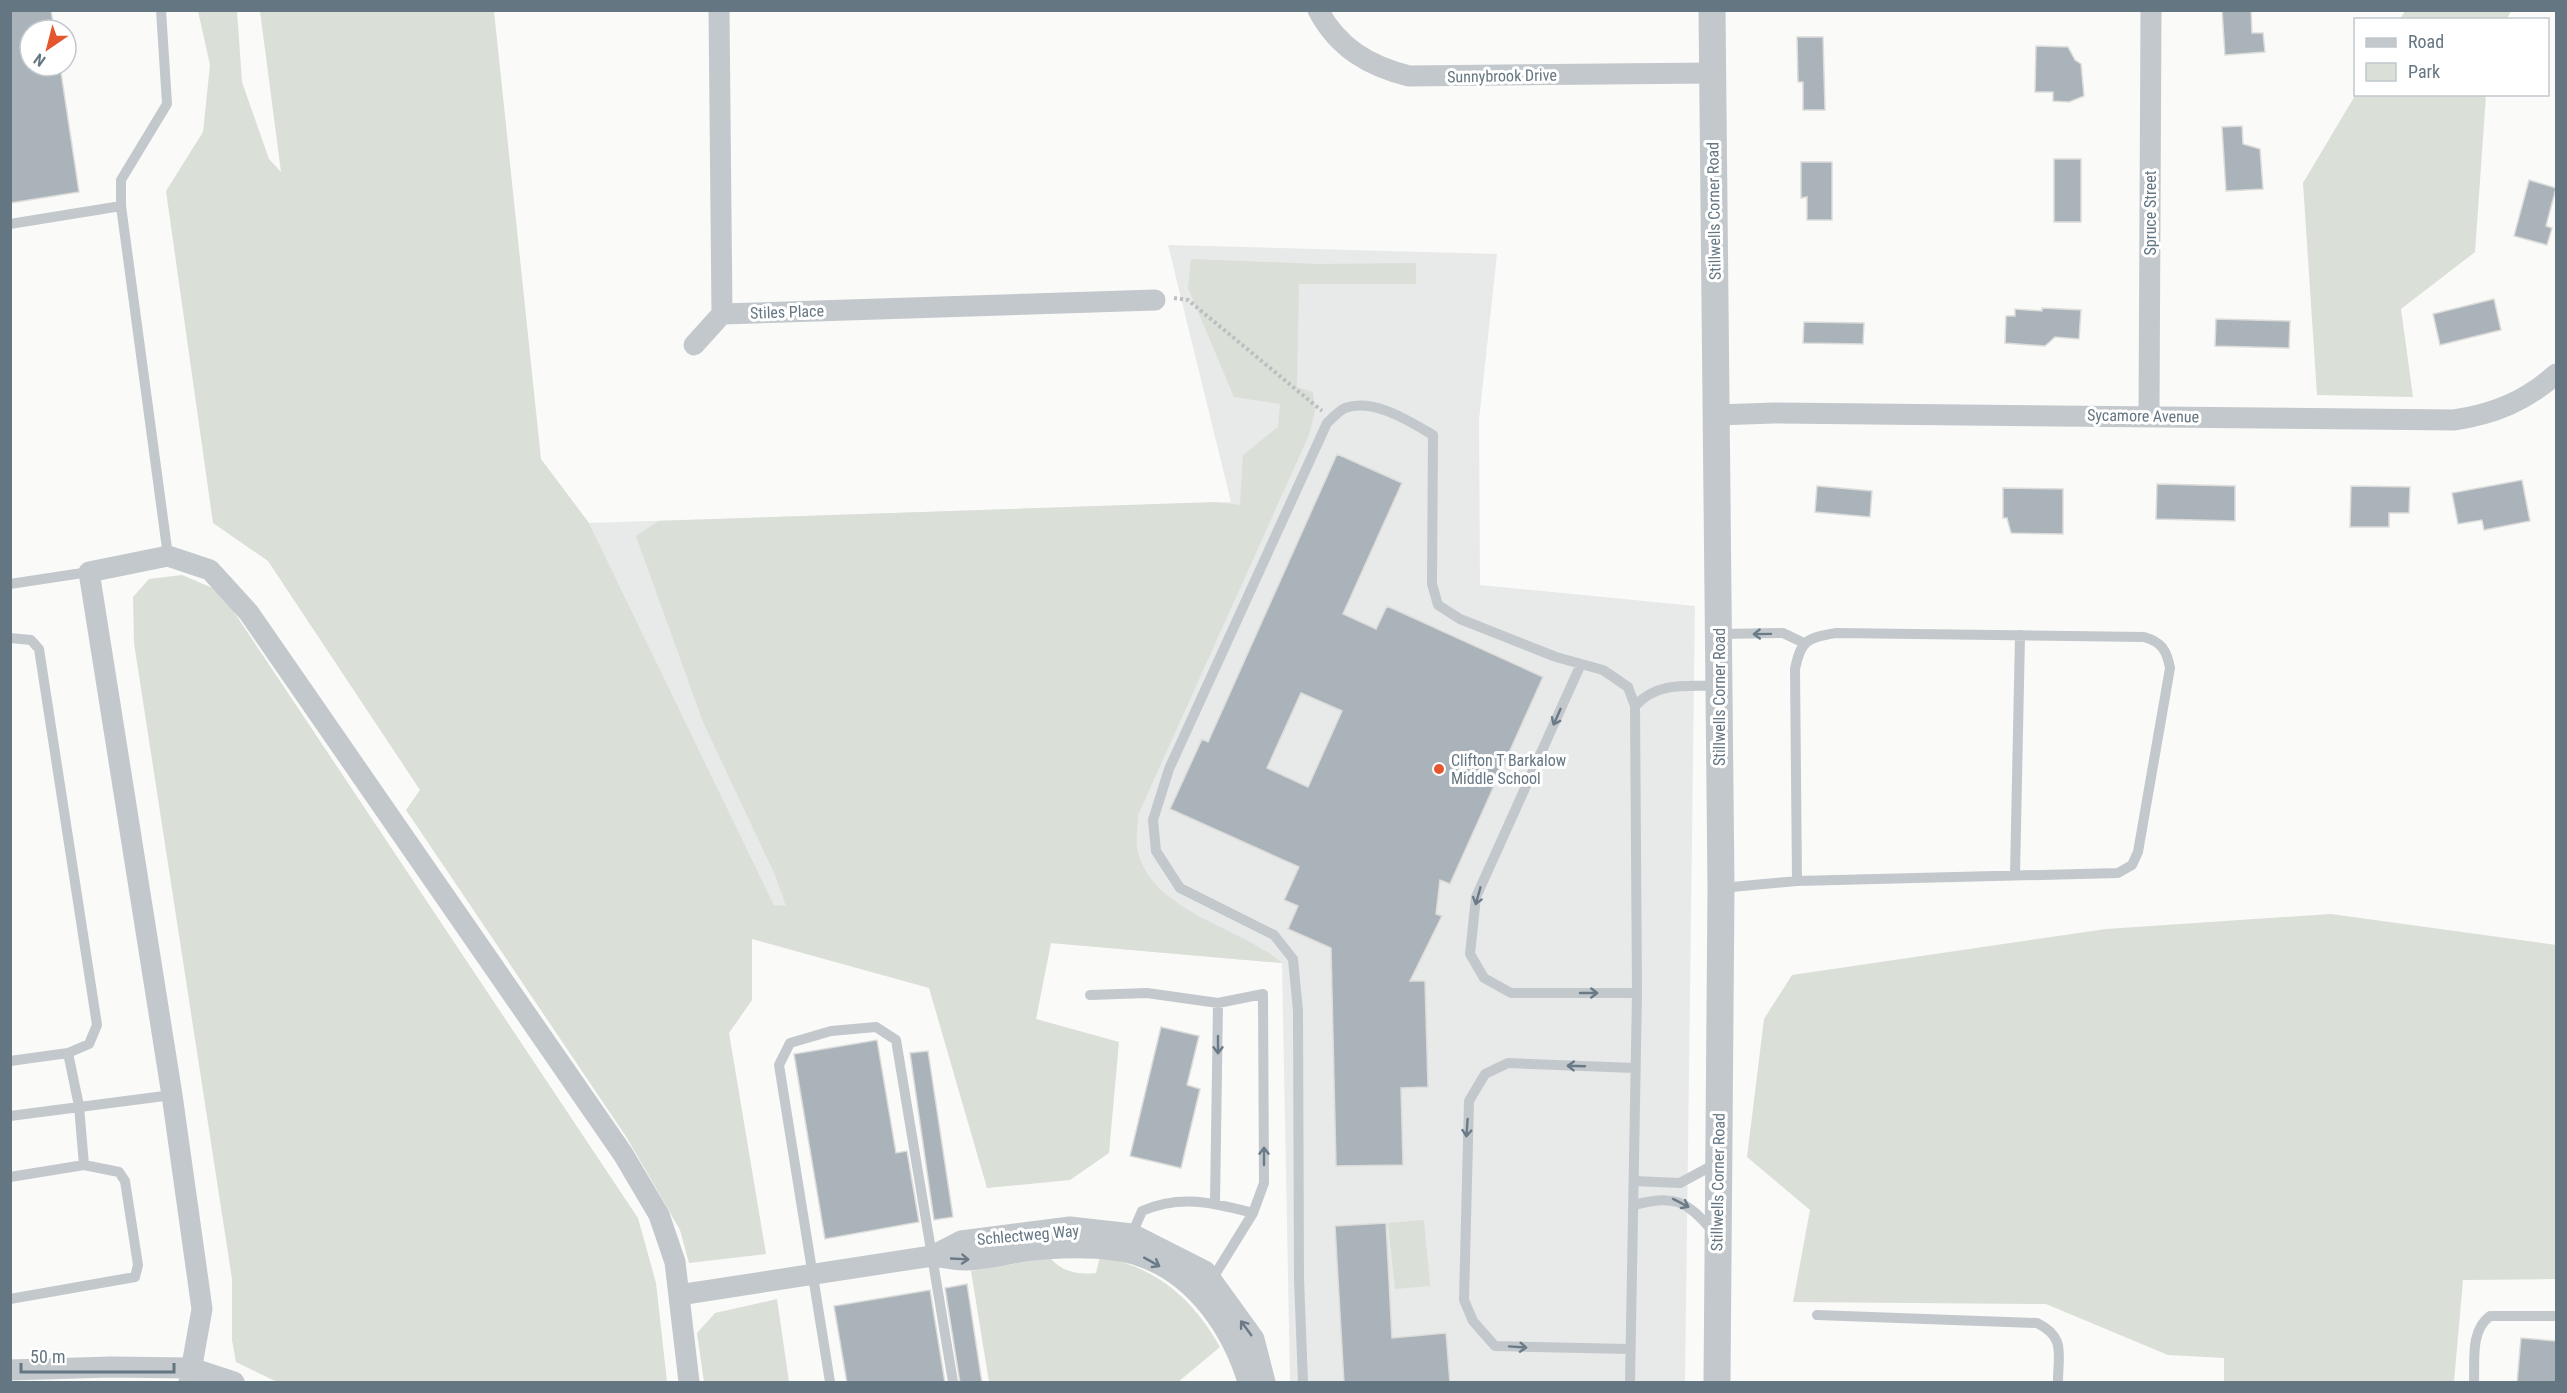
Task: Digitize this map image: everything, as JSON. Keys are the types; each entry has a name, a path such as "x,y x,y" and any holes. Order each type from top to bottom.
{"street":[{"path":"694,345 723,314 719,10"},
{"name":"Sunnybrook Drive","path":"1318,10 1337,39 1353,53 1384,70 1409,76 1712,73"},
{"name":"Stillwells Corner Road","path":"1712,10 1721,888 1716,1235 1717,1383"},
{"name":"Spruce Street","path":"2149,416 2151,10"},
{"name":"Stiles Place","path":"723,314 1155,300"},
{"name":"Sycamore Avenue","path":"1717,415 2149,416 2454,420 2503,409 2543,386 2556,374"},
{"path":"190,1375 202,1309 172,1095 89,572 168,556 210,570 249,613 623,1154 659,1215 675,1262 689,1383"},
{"name":"Schlectweg Way","path":"932,1256 961,1241 1070,1227 1132,1234 1205,1271 1205,1287 1242,1363 1248,1383"},
{"name":"Schlectweg Way","path":"679,1295 932,1256 964,1260 1044,1249 1098,1249 1140,1256 1188,1282 1205,1287 1254,1339 1265,1383"},
{"path":"10,1370 111,1367 190,1375 234,1383"}],"lane":[{"path":"161,10 167,104 121,180 121,206 168,556"},
{"path":"10,224 121,206"},
{"path":"1303,1383 1299,1279 1298,1011 1293,959 1274,935 1180,888 1156,851 1154,820 1169,769 1327,423 1343,409 1360,405 1394,414 1433,435 1432,584 1438,605 1460,619 1556,657 1618,678 1628,687 1635,706 1637,993 1629,1383"},
{"path":"10,584 89,572"},
{"path":"1719,634 1783,633 1803,644"},
{"path":"1721,888 1797,881 2118,873 2132,865 2138,852 2169,668 2167,653 2161,645 2145,637 1836,633 1812,637 1803,644 1795,669 1797,881"},
{"path":"2016,875 2019,635"},
{"path":"10,638 31,640 39,649 97,1025 89,1044 68,1053 10,1061"},
{"path":"1581,664 1476,897 1470,954 1484,978 1511,993 1637,993"},
{"path":"1635,706 1644,696 1656,689 1672,686 1719,686"},
{"path":"1090,995 1148,993 1218,1003 1263,994 1264,1183 1253,1213 1205,1287"},
{"path":"1215,1203 1218,1003"},
{"path":"830,1383 779,1065 790,1043 831,1031 876,1027 896,1040 954,1383"},
{"path":"68,1053 79,1106 84,1165"},
{"path":"1629,1349 1495,1346 1473,1321 1464,1300 1466,1142 1469,1101 1485,1074 1508,1063 1635,1068"},
{"path":"10,1116 172,1095"},
{"path":"1634,1181 1680,1183 1718,1163"},
{"path":"10,1177 84,1165 119,1172 125,1181 138,1265 135,1277 10,1299"},
{"path":"1634,1205 1658,1198 1671,1198 1686,1205 1701,1217 1716,1235"},
{"path":"1132,1234 1142,1211 1160,1204 1207,1201 1253,1213"},
{"path":"1817,1315 2037,1323 2050,1329 2059,1340 2058,1383"},
{"path":"2474,1383 2475,1342 2478,1328 2483,1320 2490,1316 2556,1316"},
{"path":"1622,1383 1628,1363"}],"path":[{"path":"1155,300 1174,298 1188,300 1332,419"}],"shaded area":[{"path":"1168,245 1497,254 1479,420 1480,585 1695,606 1685,1382 1290,1382 1282,963 1052,943 774,905 589,523 1231,502"}],"green space":[{"path":"2405,10 2511,11 2508,18 2401,18"},
{"path":"198,11 237,11 242,82 269,159 281,172 260,11 494,11 541,459 589,523 774,905 786,906 775,875 703,722 636,536 659,521 1215,502 1240,505 1243,455 1278,427 1280,404 1234,397 1188,288 1191,259 1319,264 1416,263 1416,284 1299,284 1297,387 1313,392 1315,411 1309,435 1138,815 1138,852 1147,873 1161,890 1179,904 1245,939 1282,963 1051,943 1036,1019 1119,1042 1109,1153 1070,1180 987,1188 929,988 752,939 752,1000 729,1033 766,1254 689,1263 680,1230 627,1138 406,810 420,790 268,561 213,523 166,191 203,132 210,65"},
{"path":"2355,96 2486,96 2475,252 2401,309 2413,397 2317,395 2303,183"},
{"path":"182,575 220,591 638,1218 656,1283 667,1382 277,1382 236,1362 232,1340 232,1279 134,643 133,597 149,579"},
{"path":"2331,914 2556,945 2556,1279 2463,1280 2454,1382 2224,1382 2224,1358 2168,1355 2046,1304 1793,1302 1810,1210 1747,1157 1764,1019 1792,975 2106,929"},
{"path":"1424,1220 1430,1286 1395,1289 1388,1223"},
{"path":"1100,1256 1138,1268 1170,1287 1197,1313 1220,1347 1178,1382 989,1382 971,1271 1050,1258 1060,1267 1071,1272 1096,1273"},
{"path":"777,1299 789,1382 704,1382 697,1333 715,1313"}],"building":[{"path":"10,10 51,10 52,18 18,18 18,78 62,78 79,192 10,203"},
{"path":"2222,10 2251,10 2252,33 2263,33 2265,52 2225,55"},
{"path":"1797,37 1823,37 1825,110 1803,110 1803,82 1798,82"},
{"path":"2036,46 2068,47 2075,60 2081,64 2084,96 2069,102 2053,101 2053,92 2035,92"},
{"path":"2242,126 2243,144 2260,149 2263,189 2226,191 2222,127"},
{"path":"2054,159 2081,159 2081,222 2054,222"},
{"path":"1801,162 1832,162 1832,220 1807,220 1807,197 1801,198"},
{"path":"2529,180 2556,188 2546,226 2552,228 2547,245 2514,236"},
{"path":"2494,299 2501,330 2440,345 2433,314"},
{"path":"2042,308 2081,310 2079,339 2055,337 2045,346 2005,343 2006,316 2015,316 2015,309 2042,311"},
{"path":"2216,319 2290,321 2289,348 2215,346"},
{"path":"1804,322 1864,323 1863,344 1803,343"},
{"path":"1337,454 1402,483 1343,614 1376,629 1387,606 1543,677 1450,884 1440,880 1436,914 1442,916 1410,981 1425,981 1428,1087 1401,1088 1403,1165 1336,1166 1331,948 1288,929 1298,906 1284,900 1299,867 1170,809 1202,739 1208,742","holes":["1301,693 1342,711 1308,787 1267,768"]},
{"path":"2522,480 2530,521 2484,530 2482,520 2458,524 2452,493"},
{"path":"2157,484 2235,486 2235,521 2156,519"},
{"path":"1817,486 1872,491 1870,517 1815,512"},
{"path":"2351,486 2410,487 2409,513 2389,513 2389,527 2350,527"},
{"path":"2003,488 2063,489 2063,534 2011,533 2007,518 2003,518"},
{"path":"1161,1027 1199,1036 1187,1085 1200,1089 1181,1168 1130,1156"},
{"path":"877,1040 896,1153 907,1151 919,1222 825,1239 794,1054"},
{"path":"928,1051 953,1217 934,1220 910,1053"},
{"path":"1386,1223 1392,1338 1446,1333 1450,1383 1344,1383 1335,1226"},
{"path":"967,1284 982,1383 960,1383 945,1288"},
{"path":"930,1290 945,1383 847,1383 834,1306"},
{"path":"2521,1338 2556,1341 2556,1383 2517,1383"}],"place":[{"name":"Clifton T Barkalow Middle School","path":"1439,769"}]}
